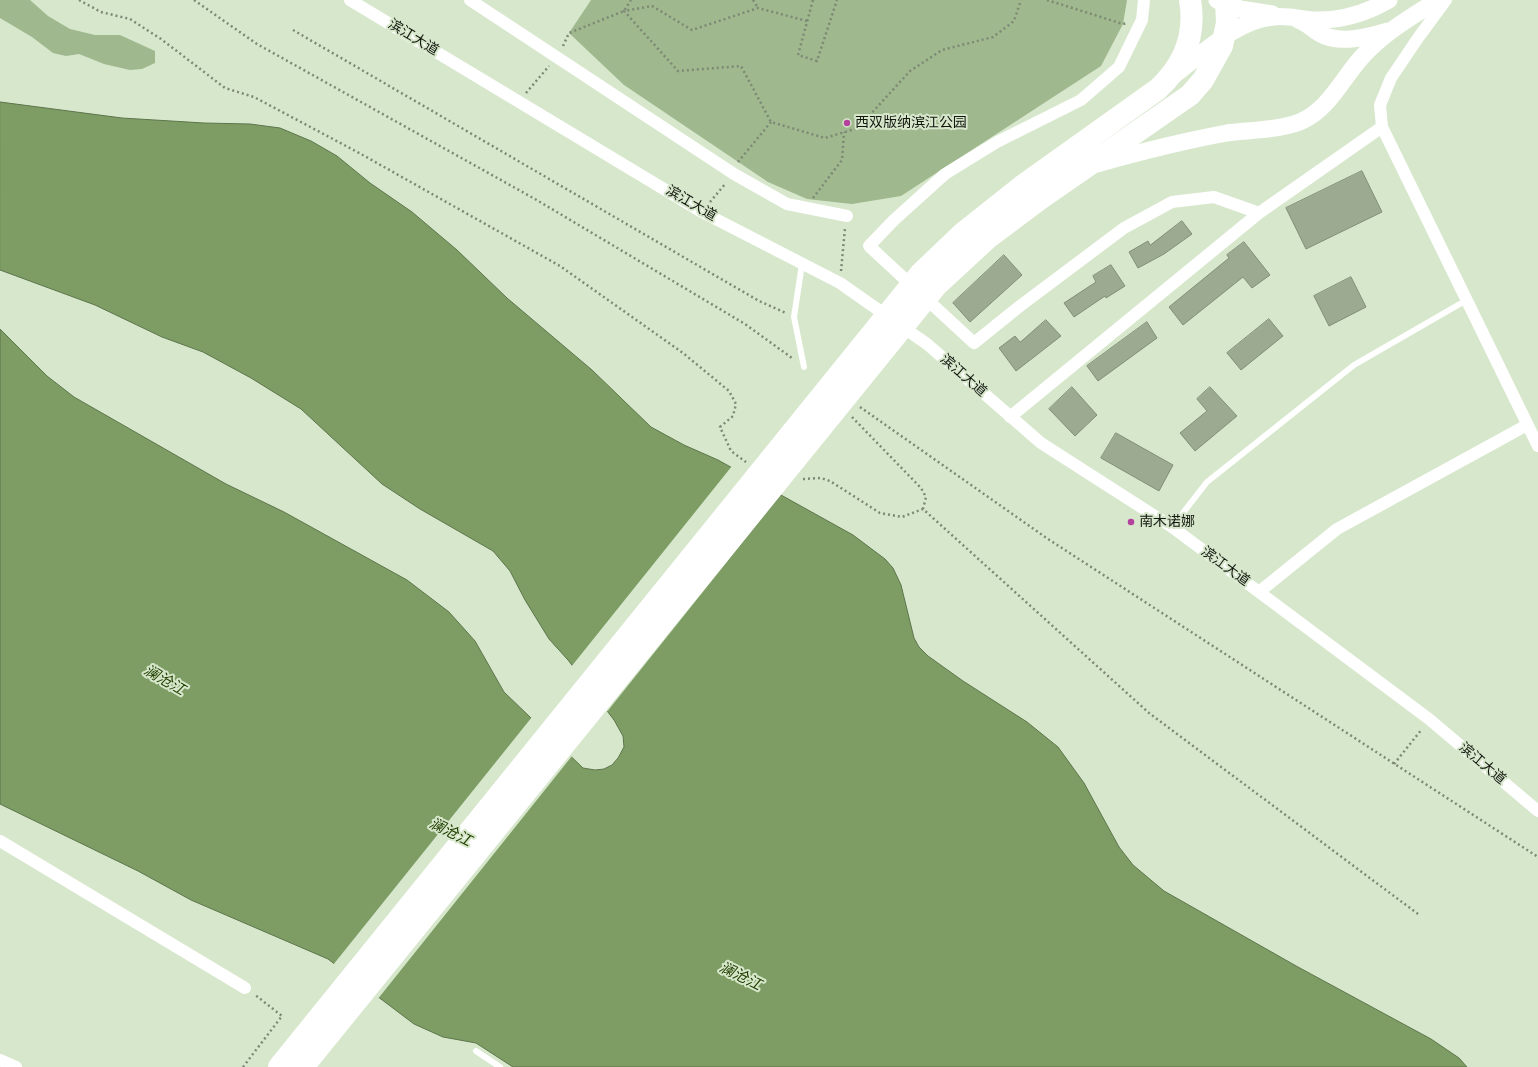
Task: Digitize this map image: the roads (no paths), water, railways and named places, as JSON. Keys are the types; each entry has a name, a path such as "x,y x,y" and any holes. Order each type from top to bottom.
{"highway":[{"path":"303,1067 929,280 964,232 1022,186 1153,94 1169,79 1178,67 1189,40 1191,25 1190,0"},
{"path":"279,1067 929,280 1083,168 1190,95 1203,80 1213,64 1224,36 1223,2"}],"main road":[{"path":"1260,0 1286,17"},
{"path":"1169,79 1224,36 1260,20 1273,17 1333,20 1364,12 1388,0"},
{"path":"1083,168 1176,143 1287,126 1300,122 1319,110 1361,58 1389,31 1438,0"},
{"path":"1223,2 1304,22 1320,33 1332,38 1370,36 1389,31"}],"street":[{"name":"滨江大道","path":"350,0 702,212 840,283 927,344 1010,417 1041,442 1172,527 1430,719 1538,811"},
{"path":"1144,0 1142,20 1119,67 1081,100 997,142 945,174 868,246 974,343 1020,306 1124,228 1172,202 1214,197 1259,213"},
{"path":"1446,0 1391,78 1380,105 1382,127 1538,446"},
{"path":"472,1 734,174 787,204 847,216"},
{"path":"1010,417 1259,213 1382,127"},
{"path":"1259,592 1337,529 1527,425"},
{"path":"0,841 245,988"},
{"path":"0,1060 16,1067"}],"lane":[{"path":"802,264 794,317 804,367"},
{"path":"1172,527 1207,482 1354,365 1466,301"},
{"path":"476,1051 500,1067"}],"water":[{"name":"澜沧江","path":"0,102 122,118 250,124 280,128 311,141 337,156 370,183 412,212 457,250 507,298 592,370 651,427 684,445 718,460 853,535 885,559 893,568 901,585 914,638 919,647 928,656 963,681 1027,722 1058,747 1084,783 1119,847 1133,865 1164,891 1298,967 1431,1039 1459,1058 1467,1067 513,1067 476,1043 443,1037 414,1024 328,959 191,900 138,871 0,804 0,329 47,376 74,397 226,484 284,512 407,580 449,612 475,641 504,692 583,768 595,770 604,769 612,765 624,747 623,736 614,720 568,660 549,639 525,600 510,571 493,551 420,509 382,484 301,409 251,378 203,352 162,337 95,305 0,270"}],"place":[{"name":"西双版纳滨江公园","path":"847,123"},
{"name":"南木诺娜","path":"1131,522"}]}
